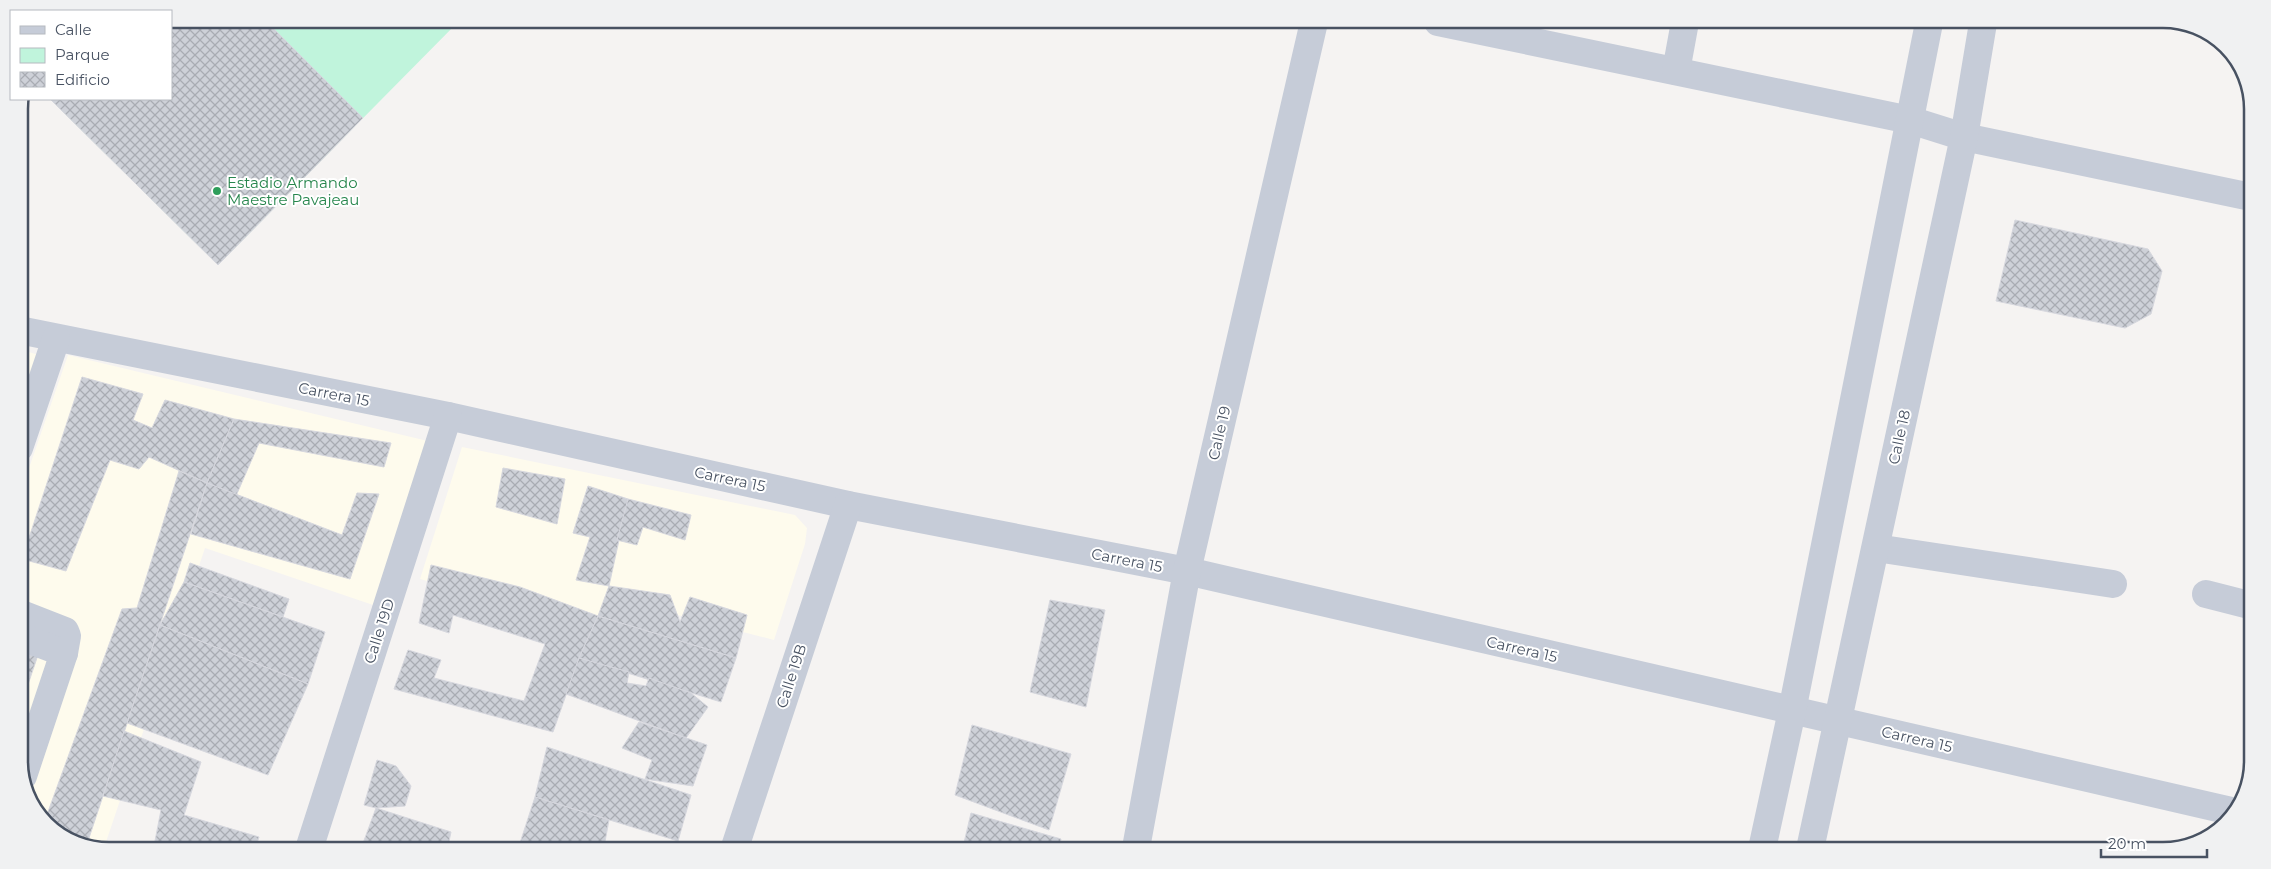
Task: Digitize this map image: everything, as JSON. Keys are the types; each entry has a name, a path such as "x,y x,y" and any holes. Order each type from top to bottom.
{"street":[{"name":"Calle 19","path":"1137,842 1187,571 1313,28"},
{"path":"1467,28 1910,120 1964,137 2243,195"},
{"path":"1676,71 1684,28"},
{"path":"1764,842 1792,711 1928,28"},
{"name":"Calle 18","path":"1812,842 1964,137 1982,28"},
{"name":"Carrera 15","path":"28,332 448,416 848,505 1187,571 2227,810"},
{"path":"28,421 56,339"},
{"name":"Calle 19D","path":"311,842 448,416"},
{"name":"Calle 19B","path":"737,842 848,505"},
{"path":"1876,548 2113,584"},
{"path":"2206,594 2243,603"},
{"path":"28,617 65,631 67,636 64,653 28,761"},
{"path":"28,639 64,653"}],"shaded area":[{"path":"28,352 42,356 28,397"},
{"path":"68,355 432,442 376,606 205,548 106,842 73,833 55,821 44,810 36,796 29,776 28,471"},
{"path":"462,447 795,515 807,528 805,544 774,640 617,599 606,631 420,579"}],"green space":[{"name":"Estadio Armando Maestre Pavajeau","path":"172,28 452,28 218,265 51,100 172,100"}],"building":[{"name":"Estadio Armando Maestre Pavajeau","path":"172,28 273,28 363,118 218,265 51,100 172,100"},
{"path":"2015,220 2148,249 2162,271 2151,314 2125,328 1996,301"},
{"path":"82,377 143,394 133,420 152,428 165,400 234,419 207,483 149,457 139,469 110,460 66,571 28,561 28,541"},
{"path":"234,419 391,443 384,467 259,443 236,496 207,483"},
{"path":"503,468 565,479 557,524 496,507"},
{"path":"179,471 207,483 89,839 64,828 47,813 122,609 137,608"},
{"path":"207,483 342,535 357,493 379,494 350,579 191,534"},
{"path":"588,486 628,499 609,586 576,580 590,537 573,533"},
{"path":"628,499 691,515 685,540 643,527 637,545 617,540"},
{"path":"190,563 289,599 283,617 184,582"},
{"path":"431,565 520,587 598,616 579,658 553,732 394,689 408,650 441,660 434,678 524,701 545,644 453,615 449,633 419,623"},
{"path":"184,582 325,632 308,684 160,625"},
{"path":"609,586 670,595 680,622 690,597 747,615 736,658 598,616"},
{"path":"1050,600 1105,610 1086,707 1030,692"},
{"path":"598,616 736,658 721,702 579,658"},
{"path":"160,625 308,684 268,775 127,723"},
{"path":"28,641 41,646 28,684"},
{"path":"579,658 629,672 627,683 646,686 649,678 691,693 708,707 686,738 566,694"},
{"path":"639,722 707,745 693,786 645,779 652,760 622,748"},
{"path":"972,725 1071,754 1049,830 955,795"},
{"path":"124,731 201,762 184,815 259,837 257,842 155,842 161,810 103,796"},
{"path":"547,747 691,795 678,841 535,797"},
{"path":"377,760 396,766 411,786 405,806 376,808 364,805"},
{"path":"535,797 609,820 605,842 520,842"},
{"path":"376,808 451,832 449,842 363,842"},
{"path":"971,813 1061,839 1060,842 964,842"}],"place":[{"name":"Estadio Armando Maestre Pavajeau","path":"217,191"}]}
